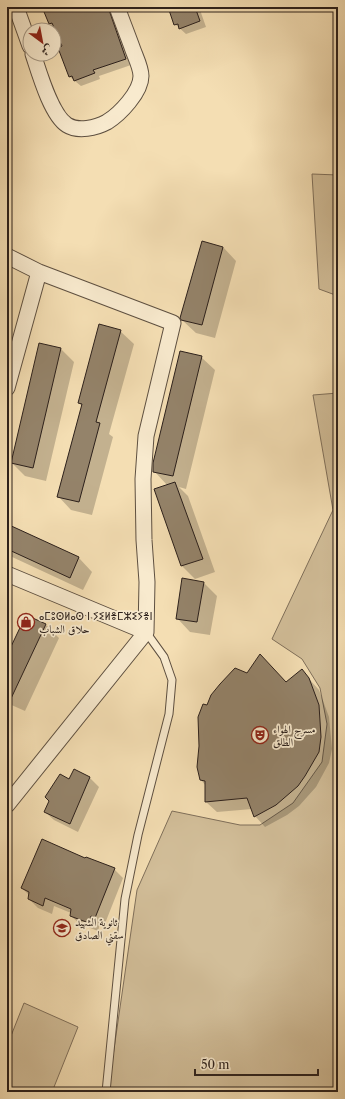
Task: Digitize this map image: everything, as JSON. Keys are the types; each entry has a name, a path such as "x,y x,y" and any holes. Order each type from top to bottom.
{"street":[{"path":"36,62 52,106 59,118 67,125 80,128 90,128 107,122 126,105 138,86 141,76 117,7"},
{"path":"14,10 22,28"},
{"path":"7,256 39,272 173,323 146,436 143,479 144,540 147,582 146,632 7,805"},
{"path":"7,388 39,272"},
{"path":"7,574 146,632"}],"lane":[{"path":"106,1092 126,899 138,835 169,714 172,680 164,657 146,632"}],"shaded area":[{"path":"312,174 338,175 338,296 319,289"},
{"path":"338,393 338,1092 104,1092 112,1063 137,890 172,811 240,825 260,825 293,803 322,762 327,724 320,688 302,659 272,639 333,510 313,395"},
{"path":"24,1003 78,1027 52,1092 7,1092 7,1046"}],"building":[{"path":"42,7 108,7 126,59 93,70 95,73 74,81 72,76 69,77 62,59 62,22 48,22"},
{"path":"168,7 195,7 200,21 179,29 178,24 174,25"},
{"path":"202,241 223,247 202,325 181,320 180,318"},
{"path":"99,324 121,330 96,422 100,423 79,502 57,497 82,404 78,403"},
{"path":"39,343 61,348 33,468 11,463"},
{"path":"180,351 202,356 173,476 153,472 153,463"},
{"path":"175,482 203,559 181,566 154,489"},
{"path":"7,524 79,557 70,578 7,549"},
{"path":"182,578 204,582 197,622 176,619"},
{"path":"26,615 46,624 7,707 7,655"},
{"name":"مسرح الهواء الطلق","path":"260,654 286,682 302,669 309,678 319,705 321,737 319,752 298,786 276,805 254,817 247,798 205,802 205,781 200,780 197,767 199,746 198,717 203,704 207,705 211,695 235,668 247,673"},
{"path":"74,769 90,777 70,824 44,812 49,801 45,797 60,774 69,779"},
{"path":"42,839 85,858 86,857 115,868 95,918 91,916 89,923 70,916 71,909 45,898 43,906 28,899 29,892 21,888"}],"place":[{"name":"ⴰⵎⵓⵙⵍⴰⵙ ⵏ ⵢⵉⵍⴻⵎⵣⵉⵢⴻⵏ حلاق الشباب","path":"26,622"},
{"name":"مسرح الهواء الطلق","path":"260,735"},
{"name":"ثانوية الشهيد سقني الصادق","path":"62,928"}]}
